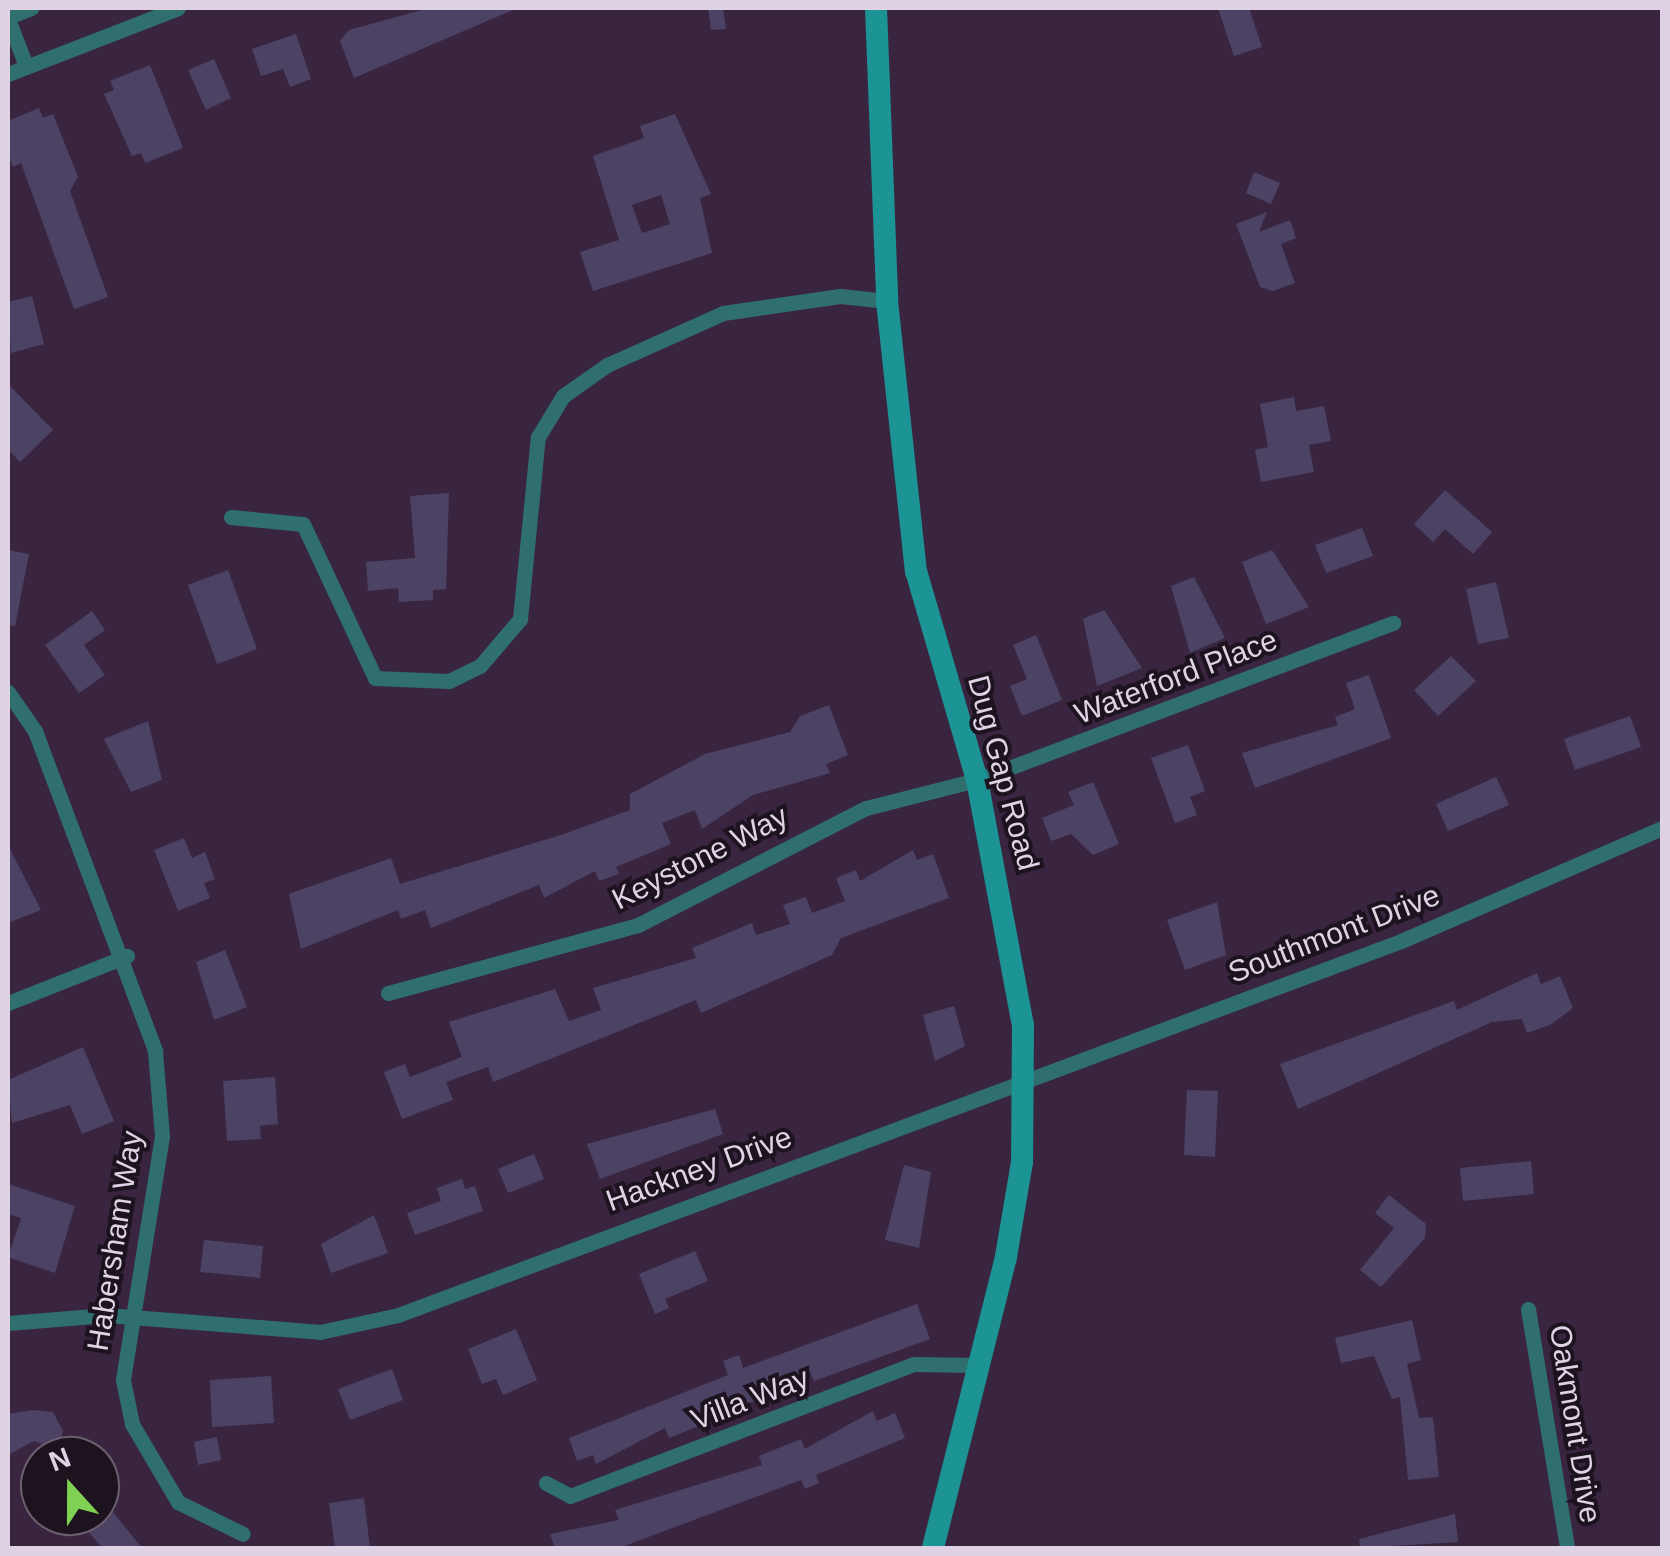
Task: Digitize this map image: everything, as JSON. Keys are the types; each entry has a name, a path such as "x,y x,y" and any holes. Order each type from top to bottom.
{"street":[{"path":"26,66 8,18 31,8"},
{"path":"8,74 178,8"},
{"name":"Dug Gap Road","path":"876,8 887,301 916,571 977,780 1014,939 1021,1081 1022,1162 933,1548"},
{"path":"231,517 302,524 375,678 449,681 480,666 520,619 538,437 564,396 607,365 722,313 840,296 887,301"},
{"name":"Waterford Place","path":"977,780 1393,623"},
{"name":"Habersham Way","path":"8,692 35,731 127,956 155,1051 162,1136 128,1317 123,1380 158,1473 178,1502 243,1534"},
{"name":"Keystone Way","path":"388,993 638,925 850,815 977,780"},
{"name":"Southmont Drive","path":"1021,1081 1400,941 1662,828"},
{"path":"8,1003 127,956"},
{"name":"Hackney Drive","path":"8,1323 128,1317 320,1332 398,1315 1021,1081"},
{"name":"Oakmont Drive","path":"1528,1309 1567,1548"},
{"name":"Villa Way","path":"546,1483 570,1496 914,1364 977,1365"}],"building":[{"path":"429,8 513,10 354,78 340,41 349,30"},
{"path":"708,8 723,8 726,29 711,30"},
{"path":"1218,8 1249,8 1262,47 1234,56"},
{"path":"296,34 311,79 290,87 283,69 261,76 252,49"},
{"path":"214,59 231,98 206,110 188,70"},
{"path":"150,65 183,148 145,163 141,153 132,156 104,94 114,90 110,81"},
{"path":"39,108 43,118 53,114 78,177 70,191 108,297 74,309 21,163 13,167 8,154 8,121"},
{"path":"675,114 711,194 700,198 712,253 593,291 580,252 619,240 593,156 644,138 640,126","holes":["661,195 670,224 642,233 632,205"]},
{"path":"1254,172 1280,183 1271,204 1246,193"},
{"path":"1267,212 1259,232 1290,220 1296,238 1281,244 1295,283 1273,291 1260,287 1236,224"},
{"path":"32,296 44,344 11,353 8,302"},
{"path":"8,384 53,430 20,462 8,449"},
{"path":"1294,397 1296,411 1324,406 1331,441 1309,445 1314,472 1261,482 1255,450 1268,447 1260,404"},
{"path":"1445,490 1492,532 1473,554 1445,529 1433,542 1414,524"},
{"path":"449,493 446,589 433,590 433,600 399,602 398,588 368,591 366,562 415,558 410,496"},
{"path":"1362,528 1373,556 1326,573 1315,545"},
{"path":"8,550 29,554 15,626 8,625"},
{"path":"1272,550 1309,607 1266,624 1242,562"},
{"path":"228,570 257,649 217,664 188,585"},
{"path":"1194,577 1225,638 1190,653 1171,586"},
{"path":"1496,582 1509,638 1478,644 1466,589"},
{"path":"1104,610 1142,668 1097,686 1083,619"},
{"path":"92,611 105,630 84,645 105,675 79,693 45,645"},
{"path":"1036,635 1062,700 1022,716 1010,686 1027,679 1013,645"},
{"path":"1451,656 1476,681 1438,716 1414,690"},
{"path":"1369,675 1391,738 1255,788 1242,753 1338,725 1335,717 1355,709 1346,683"},
{"path":"829,705 848,755 826,764 830,773 753,795 702,829 695,810 662,823 671,844 616,867 619,874 599,881 595,871 544,898 539,885 431,928 425,910 401,919 398,910 301,949 289,894 391,858 400,884 564,834 630,810 630,794 705,754 790,732 800,716"},
{"path":"1630,716 1641,747 1575,770 1564,739"},
{"path":"148,721 162,780 131,792 104,739"},
{"path":"1188,745 1205,791 1190,797 1197,815 1175,823 1151,758"},
{"path":"1496,777 1509,805 1448,831 1436,804"},
{"path":"1093,782 1119,844 1093,855 1071,834 1051,841 1042,818 1074,805 1068,792"},
{"path":"184,838 192,858 205,852 215,879 204,883 210,898 178,911 154,850"},
{"path":"8,845 41,910 8,923"},
{"path":"913,850 917,860 933,854 949,898 841,938 832,955 701,1013 696,1000 493,1082 488,1067 446,1082 453,1100 402,1119 384,1072 405,1064 410,1077 462,1057 449,1022 555,989 569,1021 601,1010 593,988 696,958 692,948 752,923 756,935 790,924 783,905 806,897 812,913 845,901 836,878 856,870 860,881"},
{"path":"1217,902 1226,955 1185,970 1167,920"},
{"path":"225,950 247,1007 214,1020 196,962"},
{"path":"1537,973 1541,984 1560,976 1573,1008 1550,1025 1527,1033 1522,1019 1492,1022 1298,1109 1280,1064 1454,1001 1457,1010"},
{"path":"954,1006 965,1046 935,1061 923,1015"},
{"path":"83,1047 114,1121 82,1134 70,1105 12,1123 8,1080"},
{"path":"275,1077 278,1124 260,1126 261,1139 227,1141 223,1081"},
{"path":"1187,1090 1218,1091 1215,1157 1184,1155"},
{"path":"715,1109 723,1134 600,1179 587,1144"},
{"path":"534,1154 544,1179 508,1193 498,1169"},
{"path":"1531,1161 1534,1194 1463,1201 1460,1168"},
{"path":"904,1165 931,1172 919,1248 885,1240"},
{"path":"462,1179 465,1189 475,1186 483,1211 415,1235 407,1213 441,1201 437,1188"},
{"path":"8,1184 75,1206 55,1273 8,1257 21,1218 8,1214"},
{"path":"1389,1195 1426,1224 1425,1238 1381,1287 1360,1270 1394,1228 1375,1213"},
{"path":"374,1215 388,1253 331,1273 321,1244"},
{"path":"204,1240 263,1246 260,1278 200,1272"},
{"path":"695,1251 708,1281 665,1299 669,1308 655,1314 639,1274"},
{"path":"917,1304 930,1339 814,1381 810,1372 781,1383 785,1395 710,1411 714,1420 669,1438 665,1428 596,1464 593,1455 577,1461 569,1438 728,1375 723,1361 739,1355 743,1368"},
{"path":"1412,1320 1421,1360 1407,1364 1419,1418 1433,1417 1439,1477 1408,1480 1400,1397 1392,1399 1374,1356 1341,1363 1335,1338"},
{"path":"516,1329 537,1380 503,1395 496,1379 482,1384 468,1349"},
{"path":"392,1369 403,1400 350,1420 338,1389"},
{"path":"271,1376 274,1423 212,1427 210,1380"},
{"path":"873,1411 877,1421 895,1413 905,1438 816,1475 819,1483 805,1489 801,1480 619,1548 555,1548 550,1534 619,1520 615,1510 762,1465 759,1456 801,1439 805,1449"},
{"path":"53,1412 62,1436 20,1436 20,1449 8,1455 8,1414"},
{"path":"217,1437 221,1460 198,1465 194,1442"},
{"path":"364,1498 370,1548 335,1548 329,1503"},
{"path":"1455,1514 1458,1542 1360,1548 1359,1539"},
{"path":"120,1521 142,1548 102,1548 92,1536 120,1536"}]}
